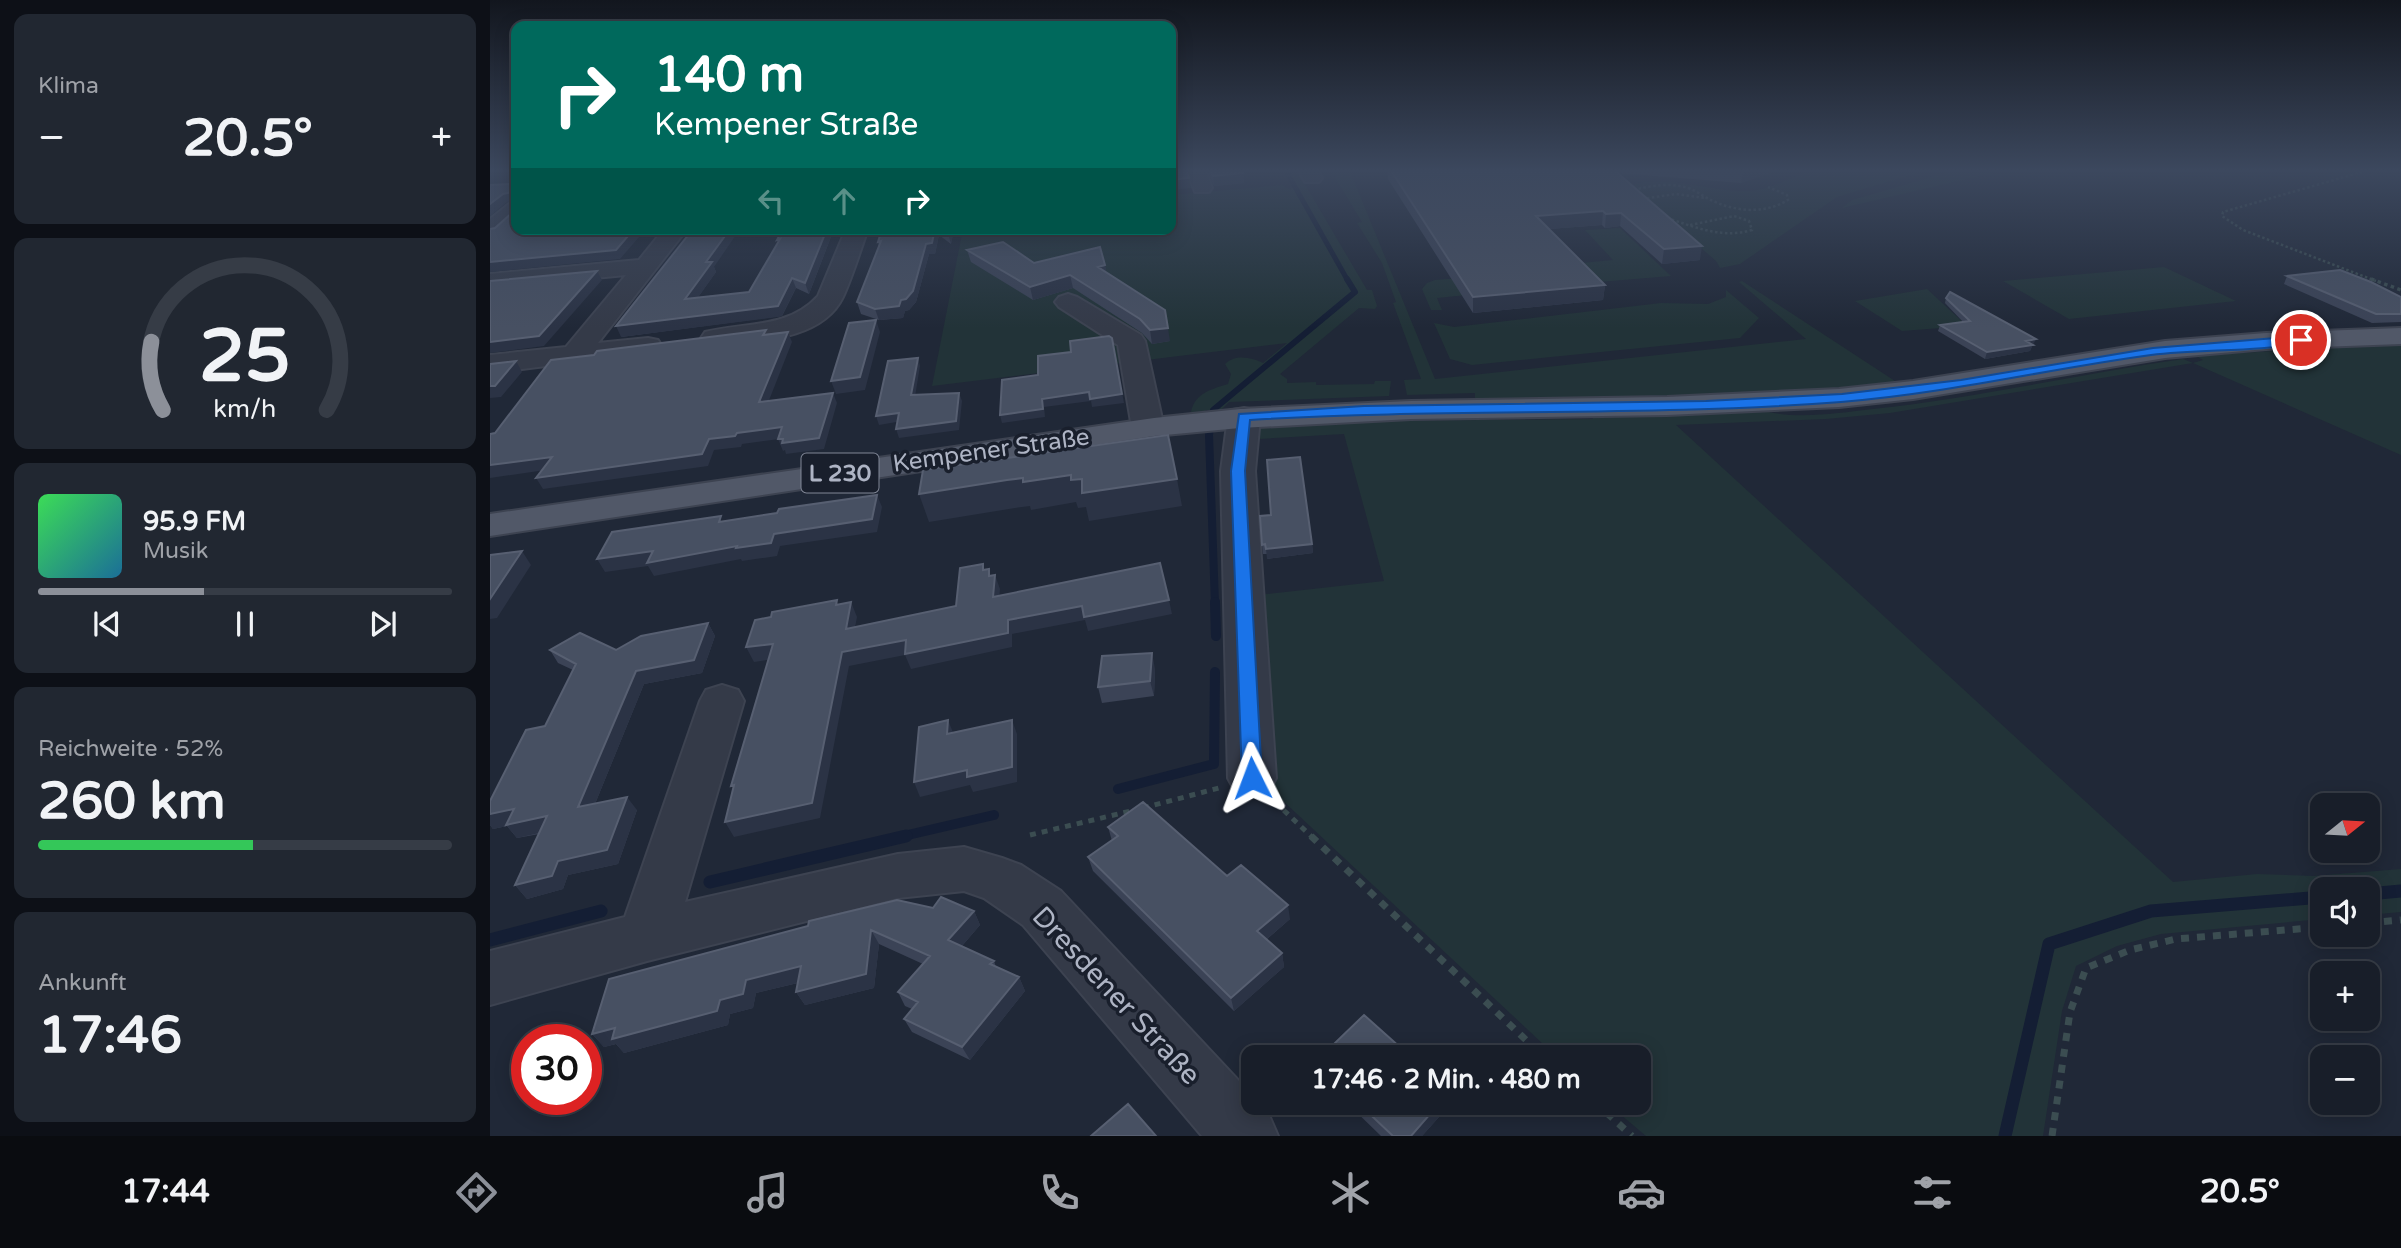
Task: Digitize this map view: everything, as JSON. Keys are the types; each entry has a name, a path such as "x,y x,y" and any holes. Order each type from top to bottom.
{"main road":[{"name":"Kempener Straße","path":"490,525 1148,428 1250,416 1382,409 1694,405 1830,399 1961,384 2176,348 2401,336"}],"street":[{"path":"575,354 671,235"},
{"path":"490,364 770,330 806,320 823,308 830,298 855,235"},
{"path":"490,281 646,266"},
{"path":"1068,302 1131,341 1148,428"},
{"path":"1250,416 1238,471 1252,778"},
{"path":"647,936 722,701"},
{"name":"Dresdener Straße","path":"490,978 647,936 898,876 964,869 1002,881 1042,908 1245,1136"}],"path":[{"path":"1681,222 1716,233 1732,234 1752,230 1749,222"},
{"path":"1690,225 1705,222"},
{"path":"2231,222 2243,230 2401,290"},
{"path":"1030,835 1141,809 1252,778 1531,1045"},
{"path":"2380,922 2401,920"},
{"path":"2052,1136 2070,1012 2086,968 2130,950 2176,939 2310,928"},
{"path":"1609,1115 1632,1136"}],"shaded area":[{"path":"1176,222 1327,222 1367,290 1372,290 1377,306 1375,309 1359,308 1280,374 1287,379 1287,383 1316,382 1316,385 1391,381 1389,396 1229,402 1221,410 1206,410 1202,414 1191,412 1200,396 1228,384 1231,374 1225,364 1229,361 1243,358 1263,363 1287,343 932,386 962,235 1176,235"},
{"path":"1371,222 1435,379 1806,339 1739,282 1742,281 1898,383 1762,395 1475,401 1475,393 1407,395 1404,380 1421,379 1393,303 1396,302 1382,263 1357,223"},
{"path":"1671,222 1801,222 1740,264 1720,268 1716,261"},
{"path":"1620,228 1671,276 1599,282 1581,263 1613,260 1585,230"},
{"path":"2164,267 2236,301 2069,319 2003,281"},
{"path":"1512,274 1545,287 1437,298 1442,310 1431,310 1422,289 1435,280"},
{"path":"1927,289 1967,326 1902,331 1855,301"},
{"path":"1726,290 1759,318 1740,338 1472,365 1450,359 1434,323 1454,327 1661,303 1708,304 1726,297"},
{"path":"2401,345 2401,455 2193,363 2203,360 2196,356"},
{"path":"2183,359 2193,363 1890,413 1826,419 1676,425 2173,882 2257,874 2314,876 2401,869 2401,912 2380,914 2380,877 2310,877 2310,920 2161,934 2117,946 2076,966 2062,1011 2043,1136 1646,1136 1621,1115 1651,1115 1651,1045 1544,1045 1268,784 1249,596 1384,581 1344,434 1259,439 1255,427 1378,421 1593,419 1591,415 1768,412 1820,415 1951,399"}],"building":[{"path":"502,222 511,222 511,235 629,235 616,250 490,262 490,229"},
{"path":"1424,222 1542,222 1605,285 1473,297"},
{"path":"1632,222 1674,222 1702,246 1664,249"},
{"path":"688,235 726,235 706,262 712,262 685,299 749,292 780,239 777,240 780,235 825,235 805,283 792,278 778,306 616,326"},
{"path":"880,235 934,235 932,243 926,244 913,291 906,299 901,300 899,306 875,309 857,302 881,241 878,242"},
{"path":"1003,242 1034,263 1100,247 1105,265 1098,267 1165,310 1168,328 1150,330 1140,319 1070,275 1030,287 967,250"},
{"path":"2340,270 2401,297 2401,314 2376,314 2287,276"},
{"path":"597,271 539,336 490,342 490,281"},
{"path":"1950,292 2036,339 2026,341 2033,345 1987,352 1940,325 1970,321 1946,298"},
{"path":"876,320 860,377 831,381 849,323"},
{"path":"766,330 763,335 788,332 759,402 833,393 819,438 782,443 783,439 778,439 782,427 737,433 735,436 709,439 702,454 536,478 552,457 490,465 490,434 495,433 551,360 594,355 597,351"},
{"path":"1109,336 1112,338 1122,394 1090,399 1089,392 1042,399 1043,409 1000,415 1002,380 1038,375 1038,356 1071,352 1070,341"},
{"path":"918,358 911,395 959,393 956,421 896,429 899,413 876,416 888,361"},
{"path":"516,361 495,386 490,386 490,364"},
{"path":"1168,435 1177,479 1082,493 1082,479 1071,480 1071,475 1023,482 1023,478 1007,480 919,494 923,470"},
{"path":"1300,457 1312,544 1266,549 1265,544 1262,545 1260,516 1271,515 1267,460"},
{"path":"877,495 872,519 774,534 771,543 736,548 737,546 647,563 653,551 597,559 612,532 721,516 719,522 777,513 779,509"},
{"path":"522,551 490,599 490,555"},
{"path":"1160,563 1169,600 1084,617 1082,606 1008,620 1008,633 905,654 906,640 842,652 812,803 725,822 734,785 731,786 773,644 746,647 755,620 771,617 772,612 837,600 836,605 851,602 846,629 956,606 960,568 983,564 983,570 989,569 989,576 995,575 993,597"},
{"path":"708,623 694,660 636,671 578,807 627,797 607,850 558,861 552,876 515,885 547,816 506,825 514,809 490,814 490,801 526,730 545,726 576,664 550,650 580,633 616,650 641,636"},
{"path":"1152,653 1150,681 1098,687 1102,656"},
{"path":"948,720 947,734 1012,720 1012,767 967,777 967,770 914,782 919,727"},
{"path":"1143,802 1227,876 1241,865 1288,905 1257,931 1282,953 1231,998 1088,857 1118,836 1108,827"},
{"path":"941,897 974,911 948,940 994,961 990,964 1019,977 962,1047 904,1019 918,1002 898,992 930,956 871,930 866,974 796,992 801,966 746,980 743,994 720,1000 717,1011 612,1039 615,1028 602,1031 602,1024 595,1024 609,979 808,926 809,921 897,900 933,908"},
{"path":"1364,1015 1398,1045 1335,1045"},
{"path":"1128,1104 1156,1136 1091,1136"},
{"path":"1371,1115 1429,1115 1411,1136 1393,1136"}],"waterway":[{"path":"1315,222 1348,281"},
{"path":"1211,422 1213,410 1355,292 1347,279"},
{"path":"1211,420 1209,435 1215,604"},
{"path":"1215,602 1216,636"},
{"path":"1118,789 1214,764 1215,672"},
{"path":"899,837 994,815"},
{"path":"710,882 906,836"},
{"path":"2380,893 2401,891"},
{"path":"2005,1136 2049,944 2151,911 2310,898"},
{"path":"490,940 601,911"}],"route":[{"path":"1252,778 1238,471 1244,417 1364,410 1706,405 1842,398 1961,384 2176,348 2301,340"}]}
